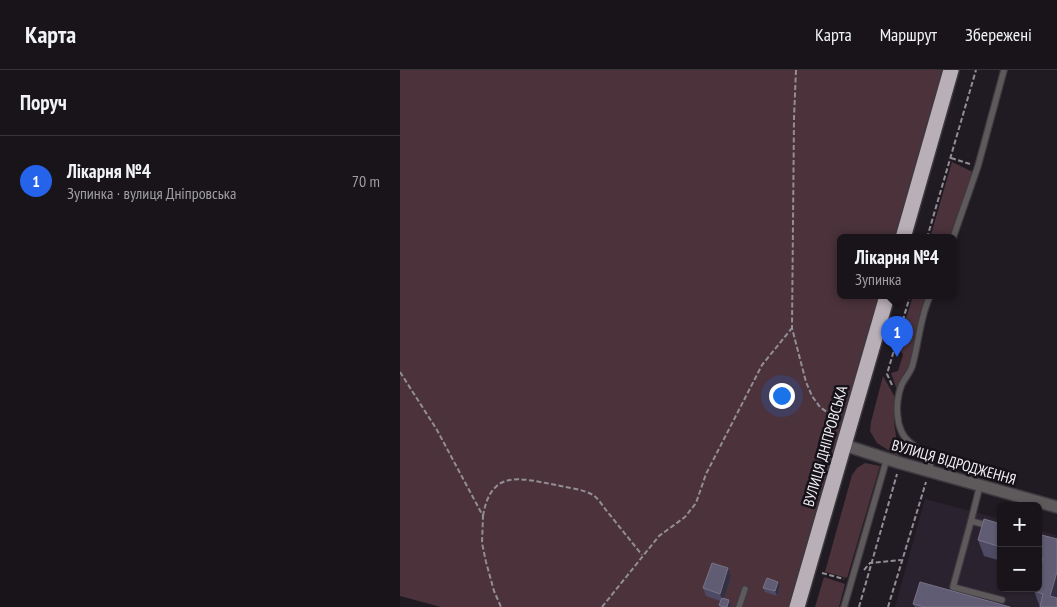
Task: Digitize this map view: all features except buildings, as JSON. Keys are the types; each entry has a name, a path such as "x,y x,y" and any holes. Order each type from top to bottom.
{"highway":[{"path":"904,234 951,70"},
{"name":"ВУЛИЦЯ ДНІПРОВСЬКА","path":"797,607 886,299"}],"street":[{"name":"ВУЛИЦЯ ВІДРОДЖЕННЯ","path":"844,445 1057,507"}],"lane":[{"path":"954,234 978,166 1004,70"},
{"path":"928,299 918,335 912,369 902,384 898,399 897,417 903,436 913,446 928,456 931,463 930,470"},
{"path":"844,607 887,458"},
{"path":"980,485 953,587 1002,600"},
{"path":"971,521 997,528"},
{"path":"739,607 745,589"}],"path":[{"path":"796,70 792,328 806,382 812,396 820,407 832,416 851,421"},
{"path":"928,234 976,70"},
{"path":"951,158 978,166"},
{"path":"887,374 909,299"},
{"path":"602,607 659,536 685,517 696,503 706,474 762,365 792,328"},
{"path":"400,372 437,430 482,516"},
{"path":"859,607 900,462"},
{"path":"888,607 930,470"},
{"path":"501,607 494,591 482,543 482,516 485,504 494,487 504,481 513,478 523,478 580,490 594,496 642,556"}],"shaded area":[{"path":"400,70 955,70 908,234 837,234 837,299 890,299 801,607 441,607 400,596"},
{"path":"952,162 973,172 952,234 931,234"},
{"path":"912,299 926,299 915,336 913,358 898,393 891,373 898,371 903,355 898,344"},
{"path":"883,376 896,399 894,422 899,457 877,443 870,431"},
{"path":"865,463 880,466 847,578 825,572 852,475 857,468"},
{"path":"925,499 997,518 997,592 1042,592 1042,531 1057,535 1057,607 895,607"},
{"path":"824,577 845,584 839,607 815,607"}],"place":[{"name":"Лікарня №4","path":"897,357"}]}
